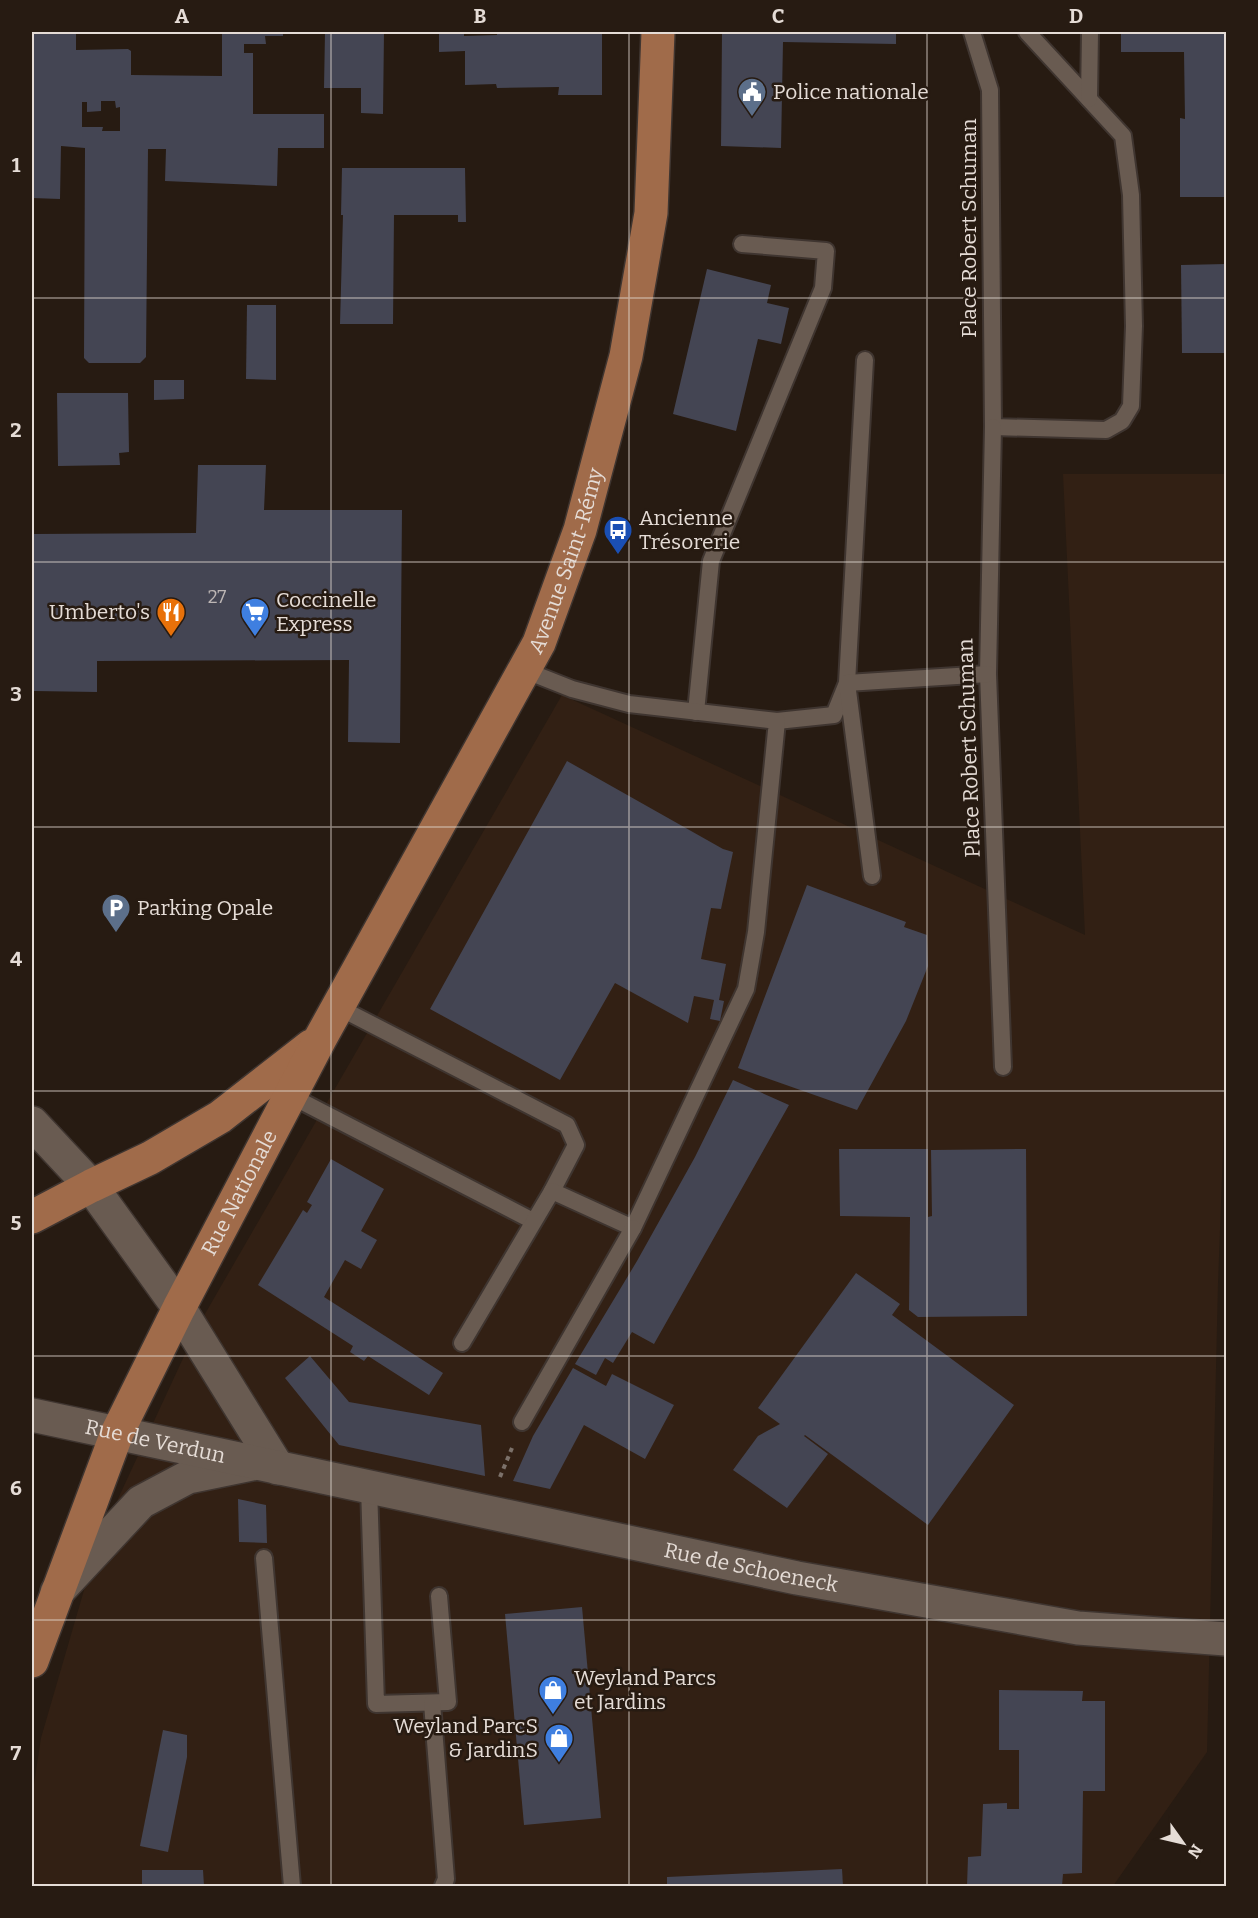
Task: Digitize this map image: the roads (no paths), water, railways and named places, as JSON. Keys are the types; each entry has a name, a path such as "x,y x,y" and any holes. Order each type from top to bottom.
{"main road":[{"name":"Avenue Saint-Rémy","path":"320,1039 539,643 580,530 626,356 651,213 658,32"},
{"name":"Rue Nationale","path":"32,1661 117,1433 179,1308 320,1039"},
{"path":"32,1217 150,1158 220,1117 320,1039"},
{"path":"32,1123 91,1186 179,1308 268,1466"},
{"name":"Rue de Verdun","path":"32,1415 268,1466"},
{"name":"Rue de Schoeneck","path":"57,1592 141,1502 188,1477 268,1466 797,1578 1078,1628 1227,1639"}],"lane":[{"name":"Place Robert Schuman","path":"972,32 990,90 993,427 988,674 1003,1067"},
{"path":"993,427 1106,430 1122,421 1131,406 1134,326 1131,195 1123,136 1026,32"},
{"path":"1089,99 1090,32"},
{"path":"696,712 711,561 823,288 826,251 742,244"},
{"path":"865,360 847,683 872,876"},
{"path":"524,670 572,689 629,704 777,721 834,715 847,683"},
{"path":"847,683 988,674"},
{"path":"522,1422 633,1228 746,989 756,932 777,721"},
{"path":"338,1007 567,1125 576,1145 552,1191 462,1343"},
{"path":"291,1096 533,1221"},
{"path":"552,1191 633,1228"},
{"path":"369,1487 376,1704 448,1702 439,1596"},
{"path":"264,1558 292,1887"},
{"path":"432,1702 446,1879 443,1887"}],"place":[{"name":"Police nationale","path":"752,118"},
{"name":"Ancienne Trésorerie","path":"618,556"},
{"name":"Umberto's","path":"171,638"},
{"name":"Coccinelle Express","path":"255,638"},
{"name":"Parking Opale","path":"116,934"},
{"name":"Weyland Parcs et Jardins","path":"553,1716"},
{"name":"Weyland ParcS & JardinS","path":"559,1764"}]}
